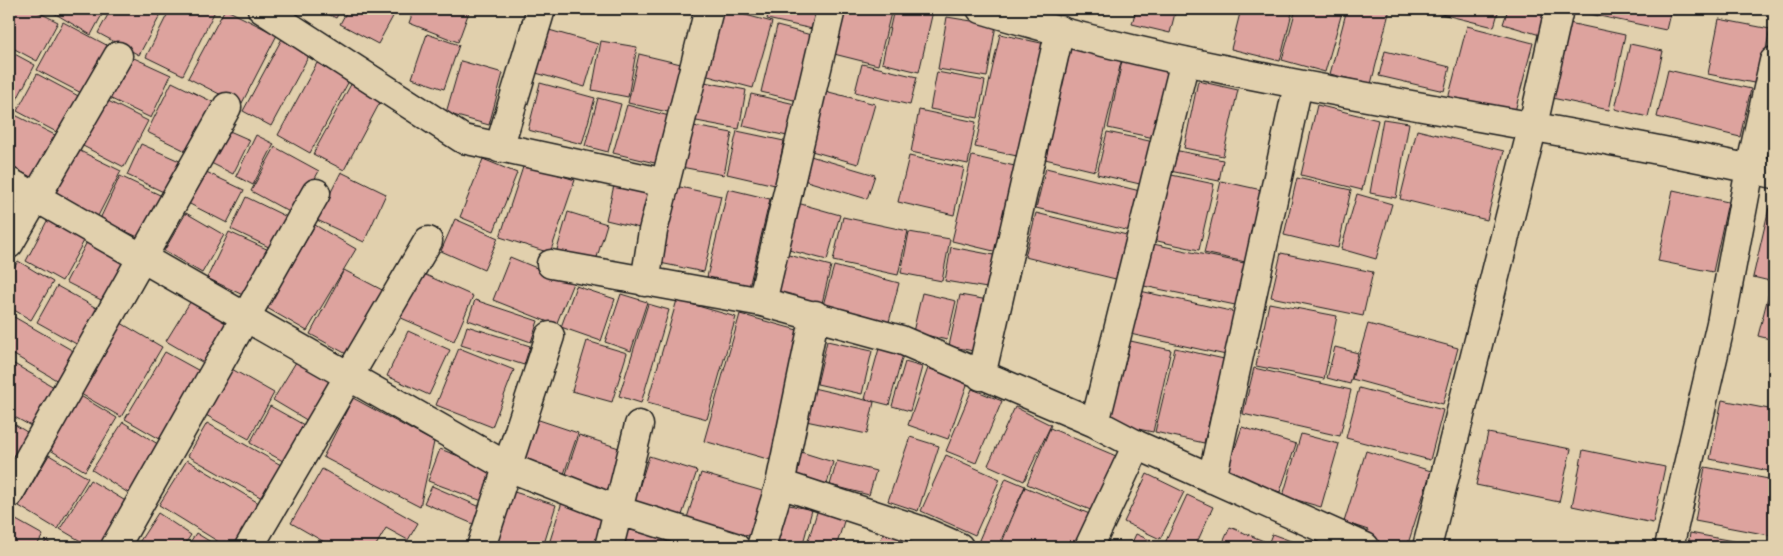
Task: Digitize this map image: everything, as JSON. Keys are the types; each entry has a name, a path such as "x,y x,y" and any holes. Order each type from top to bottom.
{"street":[{"path":"262,9 463,139 665,183"},
{"path":"499,148 541,9"},
{"path":"645,282 653,231 709,9"},
{"path":"762,302 830,9"},
{"path":"981,9 1013,13 1060,30 1185,61 1298,85 1533,125 1762,172"},
{"path":"1427,547 1533,125 1559,9"},
{"path":"981,376 1060,30"},
{"path":"9,244 118,56"},
{"path":"1095,423 1185,61"},
{"path":"1669,547 1721,323 1762,172 1774,61"},
{"path":"1212,479 1298,85"},
{"path":"9,494 227,107"},
{"path":"9,182 508,467 620,511 735,547"},
{"path":"116,547 316,193"},
{"path":"249,547 428,241"},
{"path":"551,264 762,302 815,315 900,340 1095,423 1137,445 1365,547"},
{"path":"761,547 780,484 815,315"},
{"path":"481,547 550,336"},
{"path":"609,547 620,511 639,425"},
{"path":"1089,547 1137,445"},
{"path":"780,484 920,530 959,547"}],"building":[{"path":"13,9 32,9 58,22 37,61 9,46 9,16"},
{"path":"49,9 105,9 91,35"},
{"path":"111,9 152,9 161,14 139,55 98,33"},
{"path":"170,9 216,9 183,75 146,57"},
{"path":"225,9 277,35 241,105 188,78"},
{"path":"318,9 341,9 336,18"},
{"path":"348,9 397,9 378,44 340,24"},
{"path":"414,9 470,9 458,42 409,23"},
{"path":"723,9 772,22 753,88 704,75"},
{"path":"745,9 767,9 766,15"},
{"path":"769,9 822,9 817,30 767,19"},
{"path":"846,9 892,9 878,65 834,54"},
{"path":"894,9 933,11 919,72 882,63"},
{"path":"1083,9 1106,9 1105,14"},
{"path":"1136,9 1176,9 1170,33 1132,24"},
{"path":"1241,9 1293,9 1280,61 1231,49"},
{"path":"1296,9 1343,9 1325,72 1282,60"},
{"path":"1347,9 1390,9 1371,84 1330,74"},
{"path":"1430,9 1499,9 1494,27 1429,11"},
{"path":"1508,9 1548,9 1540,35 1503,24"},
{"path":"1586,9 1671,9 1666,30 1585,13"},
{"path":"947,17 996,25 987,77 938,69"},
{"path":"1719,19 1770,29 1759,84 1708,74"},
{"path":"63,22 114,49 89,97 37,70"},
{"path":"1569,23 1625,35 1609,110 1552,98"},
{"path":"777,26 815,36 798,101 761,92"},
{"path":"1467,26 1533,43 1514,115 1448,99"},
{"path":"549,30 598,44 585,87 536,73"},
{"path":"285,33 313,48 271,126 243,111"},
{"path":"427,34 459,45 444,89 412,78"},
{"path":"1000,34 1050,45 1026,158 975,147"},
{"path":"601,41 637,47 628,97 592,90"},
{"path":"1630,44 1663,51 1648,117 1615,109"},
{"path":"1071,47 1122,58 1095,171 1045,159"},
{"path":"9,51 35,65 14,105 9,103"},
{"path":"1385,51 1450,67 1444,91 1379,76"},
{"path":"123,53 171,75 151,118 103,95"},
{"path":"639,54 685,65 672,113 628,103"},
{"path":"461,61 503,73 489,125 446,113"},
{"path":"1122,61 1169,71 1154,138 1108,128"},
{"path":"317,63 349,81 310,153 278,135"},
{"path":"862,64 917,77 910,105 855,92"},
{"path":"1668,70 1751,89 1740,137 1657,117"},
{"path":"937,72 985,81 978,118 930,109"},
{"path":"37,74 84,99 64,136 17,111"},
{"path":"355,77 385,93 344,170 313,154"},
{"path":"699,81 746,90 739,129 691,120"},
{"path":"1198,81 1238,90 1223,156 1184,148"},
{"path":"172,82 217,104 192,154 147,132"},
{"path":"540,83 595,98 582,144 528,130"},
{"path":"825,91 875,104 858,164 808,150"},
{"path":"751,94 795,104 787,136 743,126"},
{"path":"598,98 621,104 608,152 585,146"},
{"path":"104,99 148,121 124,167 81,145"},
{"path":"627,105 673,117 659,164 613,153"},
{"path":"1317,105 1378,120 1362,190 1301,175"},
{"path":"919,110 976,122 968,164 911,152"},
{"path":"15,115 59,137 36,180 9,165 9,127"},
{"path":"1383,119 1409,123 1396,198 1370,193"},
{"path":"688,125 732,133 724,175 681,167"},
{"path":"225,129 250,140 233,174 209,162"},
{"path":"1417,130 1504,151 1487,220 1400,199"},
{"path":"737,131 784,141 775,185 727,174"},
{"path":"1107,132 1154,142 1144,185 1097,174"},
{"path":"256,135 274,144 253,185 236,176"},
{"path":"141,144 184,163 170,195 127,175"},
{"path":"275,147 319,171 295,215 251,191"},
{"path":"76,149 121,171 98,216 54,193"},
{"path":"1174,150 1223,160 1219,181 1170,171"},
{"path":"807,155 875,175 867,199 800,179"},
{"path":"909,156 964,168 954,215 898,202"},
{"path":"972,156 1023,168 1002,253 952,241"},
{"path":"483,159 517,173 494,231 460,217"},
{"path":"524,164 575,180 550,253 500,237"},
{"path":"1046,168 1140,191 1130,231 1036,208"},
{"path":"200,169 244,190 227,223 184,201"},
{"path":"341,172 386,194 364,242 317,220"},
{"path":"1162,173 1214,184 1199,250 1148,239"},
{"path":"120,176 162,196 142,239 100,219"},
{"path":"1297,178 1351,190 1338,248 1284,235"},
{"path":"615,181 654,190 644,229 606,220"},
{"path":"1221,181 1266,191 1250,263 1204,253"},
{"path":"671,185 721,196 704,272 655,262"},
{"path":"728,189 770,199 749,287 707,277"},
{"path":"1673,190 1728,202 1713,272 1658,261"},
{"path":"1357,194 1392,204 1376,259 1341,249"},
{"path":"246,197 289,218 273,249 231,229"},
{"path":"9,201 20,208 9,226"},
{"path":"794,202 840,215 827,260 781,248"},
{"path":"1769,208 1774,209 1774,282 1753,277"},
{"path":"568,212 607,224 595,264 556,253"},
{"path":"186,213 224,235 202,273 164,251"},
{"path":"1036,213 1135,237 1124,281 1025,257"},
{"path":"843,217 908,231 898,275 833,261"},
{"path":"48,219 85,239 62,281 26,261"},
{"path":"455,219 498,238 484,270 441,251"},
{"path":"315,225 356,249 307,331 267,308"},
{"path":"229,232 271,251 249,298 207,278"},
{"path":"909,232 950,239 942,281 901,273"},
{"path":"89,238 128,258 105,302 66,282"},
{"path":"1153,244 1249,264 1240,306 1144,286"},
{"path":"951,247 999,256 993,289 945,281"},
{"path":"781,253 831,266 821,307 770,293"},
{"path":"1281,253 1373,272 1363,316 1271,297"},
{"path":"510,257 573,283 556,325 493,300"},
{"path":"18,261 53,282 31,320 9,307 9,277"},
{"path":"834,266 899,283 889,322 823,305"},
{"path":"344,270 386,292 352,357 310,334"},
{"path":"419,272 473,296 454,341 399,317"},
{"path":"1771,285 1774,285 1774,340 1758,336"},
{"path":"57,286 100,310 80,346 37,322"},
{"path":"576,286 615,299 601,341 561,327"},
{"path":"1140,291 1235,312 1226,355 1130,334"},
{"path":"922,293 956,301 947,340 913,332"},
{"path":"621,294 647,302 631,351 605,342"},
{"path":"960,295 988,300 978,352 949,346"},
{"path":"192,299 232,324 207,365 166,341"},
{"path":"475,300 538,321 531,342 468,320"},
{"path":"677,300 736,317 707,419 647,403"},
{"path":"1269,303 1337,316 1324,379 1256,366"},
{"path":"648,304 669,310 641,403 619,396"},
{"path":"9,314 75,352 58,381 9,352"},
{"path":"740,314 808,333 771,460 704,441"},
{"path":"121,323 162,347 121,417 81,394"},
{"path":"1368,324 1458,348 1443,404 1352,379"},
{"path":"467,326 530,346 524,365 461,345"},
{"path":"408,331 450,350 429,395 387,376"},
{"path":"1126,340 1171,350 1153,432 1108,423"},
{"path":"587,341 627,353 612,402 572,391"},
{"path":"827,341 872,351 862,394 817,384"},
{"path":"880,345 904,351 889,405 865,399"},
{"path":"1335,347 1358,353 1350,384 1327,378"},
{"path":"459,348 514,370 492,427 436,405"},
{"path":"1175,348 1224,359 1204,443 1155,432"},
{"path":"165,352 205,374 165,442 125,419"},
{"path":"9,361 54,387 31,426 9,414"},
{"path":"296,362 338,386 315,425 273,400"},
{"path":"905,362 922,367 910,411 892,406"},
{"path":"230,368 274,393 249,439 204,414"},
{"path":"928,368 968,382 948,439 908,425"},
{"path":"1254,368 1351,390 1340,436 1243,414"},
{"path":"813,388 874,402 867,434 806,421"},
{"path":"1359,388 1443,410 1430,460 1346,438"},
{"path":"972,389 1002,401 976,463 946,451"},
{"path":"79,395 117,418 85,471 47,448"},
{"path":"353,398 434,442 420,507 323,457"},
{"path":"1722,400 1774,410 1774,472 1710,459"},
{"path":"270,406 313,430 292,466 250,443"},
{"path":"1015,407 1051,425 1024,481 988,465"},
{"path":"533,418 578,433 564,474 519,460"},
{"path":"9,421 30,434 9,469"},
{"path":"123,422 164,448 133,496 92,470"},
{"path":"207,423 288,469 269,502 188,456"},
{"path":"1242,427 1296,444 1280,492 1226,475"},
{"path":"1050,428 1116,456 1093,511 1027,484"},
{"path":"1488,433 1571,449 1559,502 1476,485"},
{"path":"1301,434 1339,444 1321,507 1283,496"},
{"path":"579,435 622,449 608,491 565,477"},
{"path":"910,437 939,446 918,511 888,501"},
{"path":"440,449 496,470 485,502 428,481"},
{"path":"1583,450 1665,467 1653,523 1572,506"},
{"path":"1366,451 1431,471 1407,547 1387,547 1365,540 1368,530 1344,522"},
{"path":"801,452 833,462 827,484 794,474"},
{"path":"49,455 88,478 57,529 19,506"},
{"path":"946,455 1000,479 975,535 921,511"},
{"path":"649,456 697,471 681,518 634,504"},
{"path":"187,460 267,508 243,547 227,547 159,505"},
{"path":"837,461 876,471 869,495 830,485"},
{"path":"1705,467 1774,480 1774,536 1695,521"},
{"path":"322,469 418,523 408,540 386,528 375,547 333,547 291,523"},
{"path":"701,473 769,493 755,538 687,518"},
{"path":"1147,474 1184,492 1160,539 1124,522"},
{"path":"1006,478 1025,486 998,547 994,547 979,540"},
{"path":"90,480 129,503 102,547 91,547 60,529"},
{"path":"432,486 485,509 478,526 424,503"},
{"path":"1025,487 1092,515 1078,547 1000,547"},
{"path":"511,491 556,505 543,547 493,547"},
{"path":"1187,495 1213,507 1195,547 1176,547 1165,543"},
{"path":"562,502 607,515 597,547 548,547"},
{"path":"785,504 812,510 802,547 774,547"},
{"path":"818,509 845,518 836,547 806,547"},
{"path":"158,513 191,535 183,547 136,547"},
{"path":"9,516 43,535 36,547 9,547"},
{"path":"626,524 676,536 673,547 620,547"},
{"path":"1230,527 1266,542 1264,547 1221,547"},
{"path":"884,531 914,542 912,547 878,547"},
{"path":"196,533 219,547 187,547"},
{"path":"1690,533 1765,547 1688,547"},
{"path":"1136,534 1165,547 1130,547"},
{"path":"1272,534 1307,547 1267,547"},
{"path":"46,541 56,547 42,547"}]}
